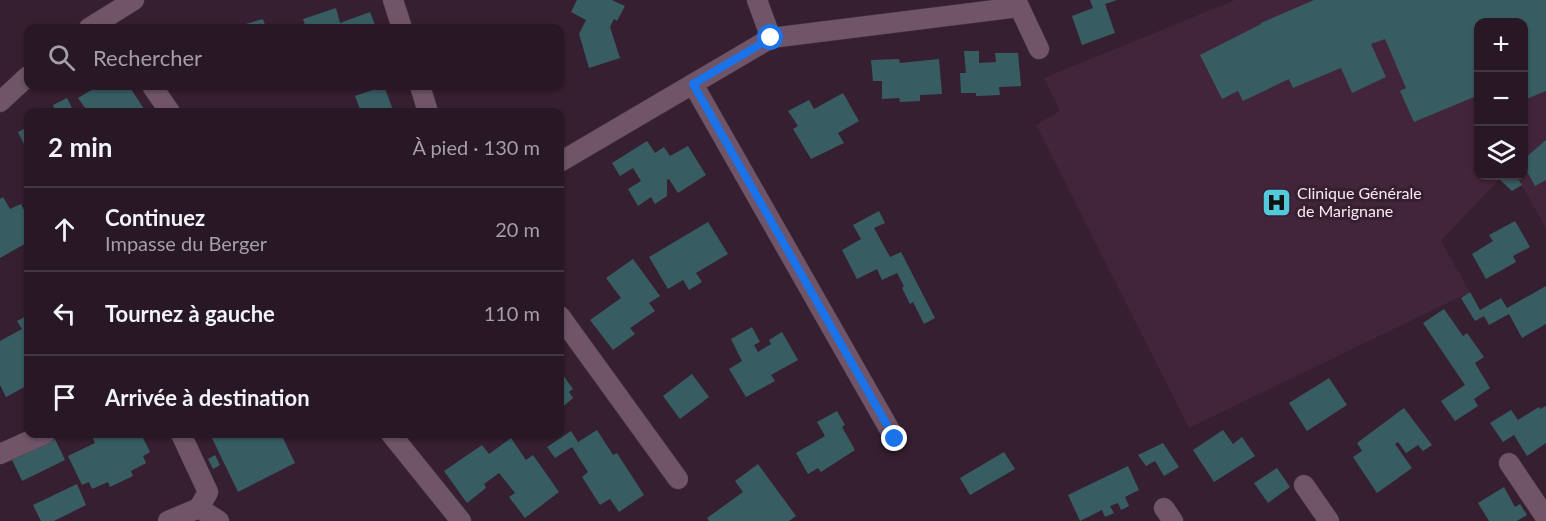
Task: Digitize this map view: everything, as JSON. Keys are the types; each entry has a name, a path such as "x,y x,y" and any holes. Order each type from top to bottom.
{"street":[{"path":"111,22 134,0"},
{"path":"393,0 401,24"},
{"path":"757,0 771,38"},
{"path":"564,160 771,38 1018,3 1039,49"},
{"path":"0,102 24,80"},
{"path":"693,84 895,439"},
{"path":"155,90 167,108"},
{"path":"421,90 427,108"},
{"path":"564,322 678,479"},
{"path":"0,454 36,438"},
{"path":"168,521 199,508 208,492 183,438"},
{"path":"394,438 461,521"},
{"path":"1509,463 1546,518"},
{"path":"1304,485 1329,521"},
{"path":"199,508 219,521"}],"shaded area":[{"name":"Clinique Générale de Marignane","path":"1235,0 1546,0 1546,228 1518,180 1528,180 1528,18 1474,18 1474,180 1498,180 1441,241 1470,292 1189,428 1036,125 1060,111 1044,78"}],"building":[{"path":"577,0 612,0 625,6 617,21 614,19 610,27 620,58 589,68 579,34 586,20 571,12"},
{"path":"1090,0 1117,0 1105,4 1115,33 1082,45 1072,16 1093,8"},
{"path":"1314,0 1546,0 1546,91 1528,98 1528,18 1474,18 1474,97 1414,122 1400,91 1406,88 1385,39 1371,44 1386,77 1352,93 1341,68 1293,88 1289,79 1243,101 1238,91 1222,99 1200,55 1261,23"},
{"path":"336,8 340,23 370,12 374,24 305,24 303,19"},
{"path":"263,19 265,24 246,24"},
{"path":"964,51 979,51 979,63 996,62 995,53 1018,53 1021,86 999,87 1000,95 976,96 976,93 961,93 960,73 966,73"},
{"path":"899,59 900,63 939,59 942,94 920,95 920,101 900,102 899,98 882,99 882,81 873,81 871,60"},
{"path":"91,90 132,90 143,108 85,108 78,98"},
{"path":"372,90 386,90 392,108 360,108 355,96"},
{"path":"843,93 859,121 838,133 844,143 811,159 793,129 798,126 788,111 809,100 814,109"},
{"path":"67,98 72,108 54,108 53,105"},
{"path":"24,129 24,144 18,132"},
{"path":"1546,140 1546,180 1535,186 1528,173 1528,156"},
{"path":"647,141 655,153 664,147 670,156 688,146 706,175 678,193 669,179 667,180 667,196 655,204 651,197 638,206 628,189 641,181 633,168 620,176 612,163"},
{"path":"1500,180 1519,180 1522,185 1512,191"},
{"path":"3,197 10,209 21,204 24,210 24,244 0,258 0,199"},
{"path":"879,211 885,223 874,228 890,257 901,252 935,318 924,324 913,302 910,304 897,273 882,280 877,269 857,279 842,250 861,239 853,225"},
{"path":"1515,221 1530,247 1513,256 1516,262 1486,279 1472,254 1493,241 1489,235"},
{"path":"708,222 728,254 696,273 702,282 689,290 683,280 668,289 649,257"},
{"path":"633,259 660,296 649,303 655,311 630,328 635,334 613,350 590,320 621,298 606,278"},
{"path":"1546,286 1546,324 1522,338 1509,314 1489,325 1484,316 1475,321 1461,298 1470,292 1480,310 1501,298 1507,308"},
{"path":"1444,309 1463,336 1467,333 1484,357 1475,363 1490,388 1474,399 1478,406 1455,421 1441,401 1465,385 1423,323"},
{"path":"24,317 24,387 6,397 0,385 0,341 22,329 17,321"},
{"path":"752,327 760,342 754,345 758,352 771,344 769,340 782,332 798,360 771,375 775,381 746,397 729,369 742,361 731,339"},
{"path":"692,374 709,397 680,419 663,396"},
{"path":"564,377 573,389 569,392 573,398 564,406"},
{"path":"1329,378 1347,405 1307,431 1289,403"},
{"path":"1546,406 1546,443 1527,456 1514,435 1503,442 1490,423 1511,410 1518,420 1539,407 1540,409"},
{"path":"1404,408 1432,445 1423,451 1418,445 1406,453 1398,442 1395,444 1412,468 1377,493 1353,457 1362,451 1357,443"},
{"path":"837,411 845,425 842,427 855,450 821,472 818,468 808,474 796,453 825,436 817,422"},
{"path":"597,430 613,455 617,453 644,495 619,512 610,499 600,505 582,477 588,472 572,447 555,458 547,447 564,438 571,431 578,442"},
{"path":"1223,430 1233,444 1242,437 1255,456 1214,482 1193,450"},
{"path":"93,438 143,438 150,452 143,456 146,463 131,471 133,476 110,487 108,482 92,489 89,482 82,485 68,456 95,443"},
{"path":"212,438 283,438 295,463 238,492"},
{"path":"511,438 526,460 533,455 559,492 525,518 509,497 515,493 499,473 484,484 486,488 467,503 444,471 482,445 489,454"},
{"path":"55,439 65,460 22,481 12,460"},
{"path":"1163,443 1179,467 1164,476 1155,461 1146,466 1138,455"},
{"path":"1004,452 1015,469 970,495 960,478"},
{"path":"215,455 220,465 213,469 208,459"},
{"path":"758,464 796,516 789,521 709,521 707,518 743,492 735,481"},
{"path":"1128,466 1139,490 1125,497 1129,506 1121,510 1118,503 1110,506 1114,513 1105,517 1102,510 1080,521 1068,495"},
{"path":"1277,468 1290,487 1268,503 1254,483"},
{"path":"77,484 86,505 54,521 41,521 33,505"},
{"path":"1504,487 1515,507 1520,504 1527,515 1517,521 1489,521 1478,503"}],"place":[{"name":"Clinique Générale de Marignane","path":"1276,202"}],"route":[{"path":"771,38 693,84 895,439"}]}
